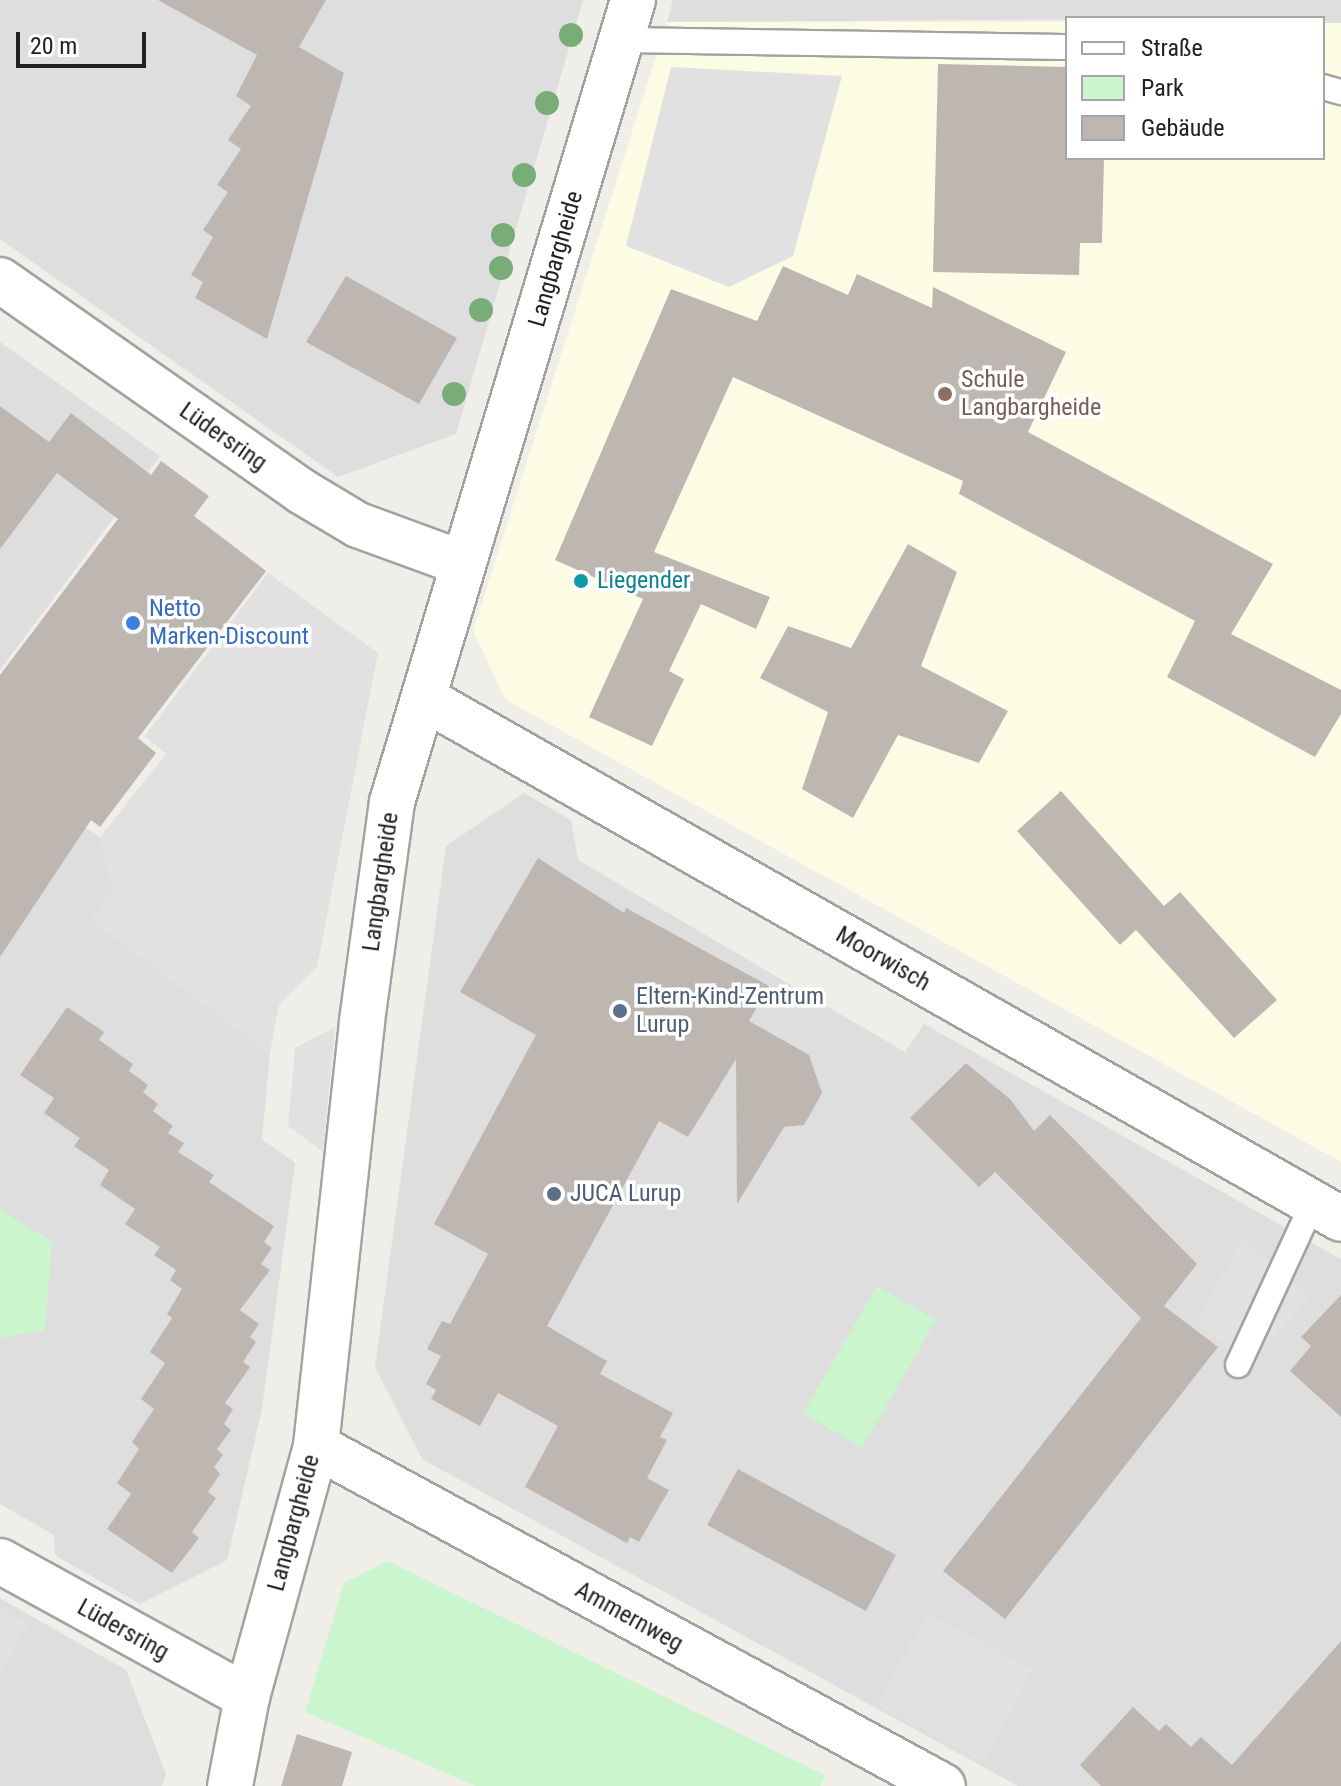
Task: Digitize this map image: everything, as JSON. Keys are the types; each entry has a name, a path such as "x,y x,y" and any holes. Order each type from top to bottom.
{"street":[{"name":"Langbargheide","path":"230,1786 247,1697 316,1446 362,1021 392,802 627,20"},
{"name":"Lüdersring","path":"0,280 301,491 372,531 462,563"},
{"name":"Moorwisch","path":"425,699 1327,1211"},
{"name":"Ammernweg","path":"316,1446 943,1786"},
{"name":"Lüdersring","path":"0,1561 247,1697"}],"lane":[{"path":"627,20 1065,47"},
{"path":"1238,1365 1327,1211"}],"shaded area":[{"path":"0,0 583,0 456,434 338,477 0,239"},
{"path":"673,0 1341,0 1341,23 1325,23 1325,16 667,22"},
{"name":"Schule Langbargheide","path":"667,22 1065,22 1065,160 1325,160 1325,23 1341,23 1341,1162 506,700 473,631"},
{"path":"671,67 842,76 793,256 729,287 626,246"},
{"path":"0,342 160,456 0,670"},
{"path":"268,573 378,653 317,967 279,1005 270,1053 91,919 114,889 100,837 166,754 145,736"},
{"path":"0,769 100,837 114,889 91,919 270,1053 262,1139 295,1163 262,1409 227,1560 140,1604 55,1555 54,1535 0,1504"},
{"path":"524,793 571,820 578,860 905,1052 924,1024 1341,1259 1341,1786 1018,1786 422,1459 375,1367 446,846"},
{"path":"335,1027 323,1152 288,1126 295,1048"},
{"path":"1243,1238 1310,1298 1246,1363 1197,1321"},
{"path":"0,1598 126,1670 166,1774 162,1786 0,1786"},
{"path":"0,1607 29,1624 0,1674"},
{"path":"926,1613 1033,1670 984,1762 878,1706"}],"green space":[{"path":"0,1210 52,1241 45,1330 0,1338"},
{"path":"877,1286 936,1320 862,1448 803,1413"},
{"path":"388,1561 826,1776 820,1786 476,1786 305,1712 344,1583"}],"building":[{"path":"158,0 326,0 299,47 344,73 267,339 195,298 203,282 191,275 213,237 203,230 228,192 217,185 241,149 228,140 251,106 236,96 257,55"},
{"path":"938,64 1065,67 1065,160 1104,160 1102,243 1080,243 1079,275 933,272"},
{"path":"783,266 848,295 857,274 932,308 933,287 1066,352 1028,432 1273,564 1231,634 1341,690 1341,714 1315,757 1167,677 1195,621 959,494 963,481 733,377 654,552 770,597 756,629 701,604 669,671 684,679 652,746 589,717 643,599 555,560 671,289 757,321"},
{"path":"346,276 457,338 419,404 306,342"},
{"name":"Netto Marken-Discount","path":"0,406 49,442 71,413 151,475 161,461 209,496 194,516 266,571 138,738 156,753 100,827 91,820 0,957 0,675 118,519 57,473 0,549"},
{"path":"908,544 957,572 921,666 1008,711 979,763 898,735 853,818 802,789 828,712 760,678 788,626 851,648"},
{"path":"1061,791 1164,906 1180,892 1277,1000 1234,1038 1136,930 1120,945 1017,831"},
{"path":"538,858 624,913 626,908 769,986 749,1021 809,1055 822,1093 804,1125 784,1127 737,1204 736,1059 688,1137 659,1121 547,1326 607,1361 600,1374 673,1413 660,1437 667,1440 647,1478 669,1490 639,1542 630,1537 627,1543 525,1487 558,1426 498,1393 480,1426 431,1399 436,1390 426,1384 441,1356 427,1349 442,1321 450,1324 488,1254 434,1224 536,1035 460,992"},
{"path":"67,1007 104,1032 99,1040 133,1064 129,1071 148,1085 143,1092 158,1104 153,1111 173,1126 168,1133 184,1143 178,1152 214,1175 209,1182 274,1226 264,1242 272,1248 261,1264 270,1270 240,1310 259,1324 250,1337 256,1342 243,1362 250,1367 225,1403 233,1409 224,1424 231,1430 217,1449 223,1455 214,1467 220,1474 208,1492 216,1498 192,1532 199,1538 172,1573 107,1529 131,1494 117,1483 139,1449 132,1442 154,1409 141,1399 165,1363 150,1352 172,1318 167,1314 182,1289 170,1280 176,1270 154,1255 160,1247 125,1224 135,1209 100,1185 109,1170 74,1146 80,1138 44,1113 54,1098 20,1075"},
{"path":"966,1063 1010,1099 1034,1131 1050,1115 1197,1264 1164,1306 1218,1347 1005,1619 943,1571 1141,1318 995,1172 979,1187 910,1118"},
{"path":"1341,1295 1341,1417 1290,1371 1311,1346 1301,1337"},
{"path":"738,1469 896,1555 866,1611 707,1525"},
{"path":"1341,1641 1341,1786 1101,1786 1080,1765 1133,1707 1159,1731 1166,1724 1191,1747 1201,1737 1232,1765"},
{"path":"297,1734 352,1752 342,1786 281,1786"}],"place":[{"name":"Schule Langbargheide","path":"945,394"},
{"name":"Liegender","path":"581,581"},
{"name":"Netto Marken-Discount","path":"133,623"},
{"name":"Eltern-Kind-Zentrum Lurup","path":"620,1011"},
{"name":"JUCA Lurup","path":"554,1194"}]}
